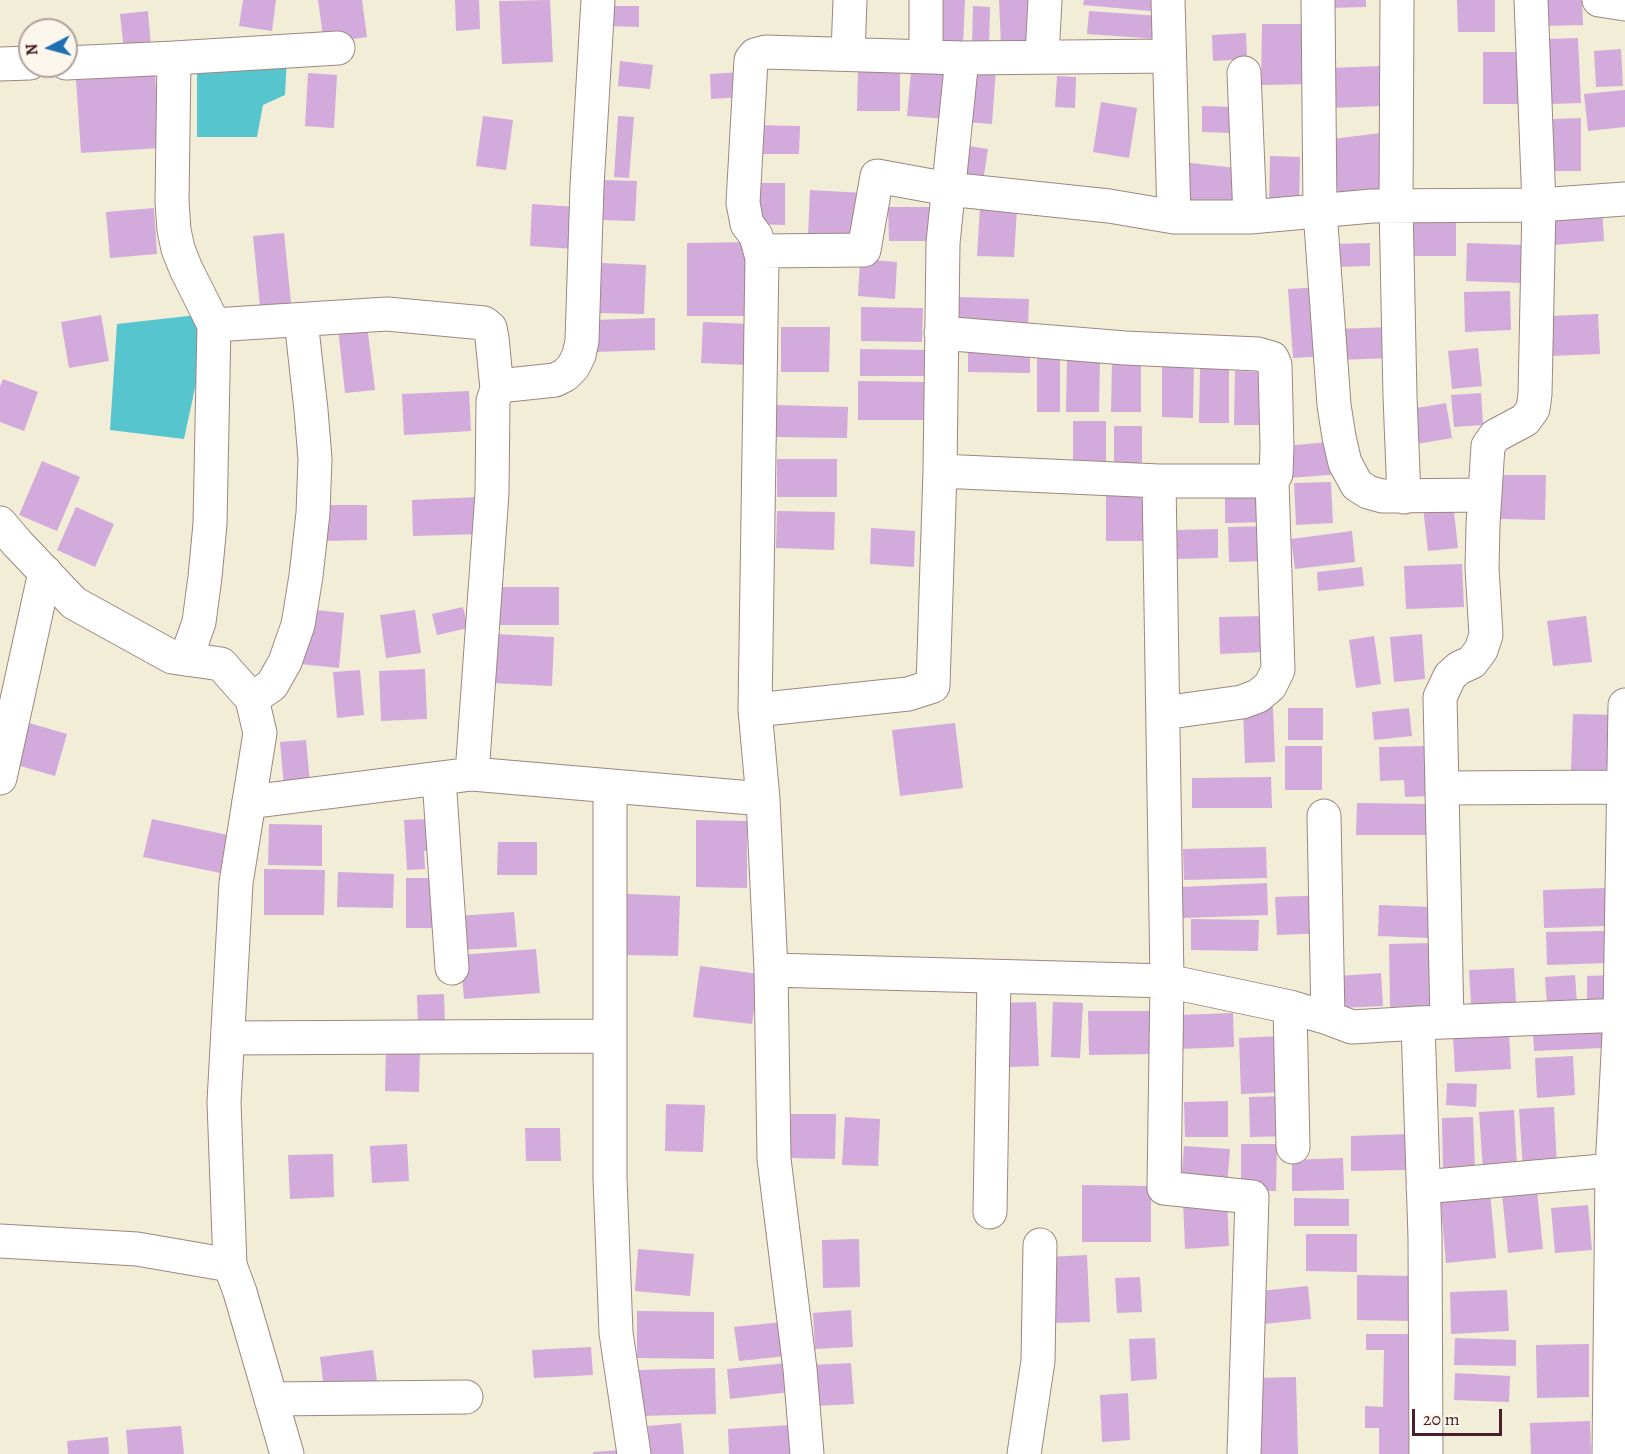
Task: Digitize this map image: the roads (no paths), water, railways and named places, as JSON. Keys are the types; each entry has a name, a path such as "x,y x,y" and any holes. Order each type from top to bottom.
{"street":[{"path":"497,389 508,385 555,380 566,375 579,355 582,341 587,186 598,0"},
{"path":"848,54 850,0"},
{"path":"926,0 926,57"},
{"path":"1042,56 1045,0"},
{"path":"1168,0 1174,217"},
{"path":"1318,0 1320,211 1334,405 1345,464 1357,484 1368,492 1382,496 1485,495"},
{"path":"1397,0 1396,205 1404,497"},
{"path":"1426,1454 1424,1187 1442,788 1440,697 1450,676 1459,668 1472,662 1481,651 1486,635 1482,568 1488,446 1495,436 1525,420 1533,409 1536,382 1539,204 1531,0"},
{"path":"1599,0 1625,4"},
{"path":"78,62 338,48"},
{"path":"807,1454 800,1369 774,1159 771,970 763,799 755,710 762,269 761,251 756,236 747,224 743,203 751,60 755,55 766,52 962,58 1168,56"},
{"path":"174,58 172,202 174,230 186,269 214,325 210,524 199,622 186,659"},
{"path":"755,710 908,694 933,686 940,471 943,243 962,58"},
{"path":"0,64 18,63"},
{"path":"1244,73 1250,217"},
{"path":"761,251 864,250 877,176 948,189 1109,206 1174,217 1250,217 1396,205 1539,204 1625,199"},
{"path":"214,325 387,314 484,323 490,328 497,389 493,401 492,493 472,774"},
{"path":"252,699 272,685 285,662 298,625 306,576 313,513 315,459 302,320"},
{"path":"941,333 1125,348 1258,354 1272,358 1275,365 1277,447 1276,474 1272,481 1278,670 1270,686 1258,696 1242,702 1163,713"},
{"path":"940,471 1159,481 1272,481"},
{"path":"1159,481 1167,981 1164,1188 1252,1197 1244,1454"},
{"path":"0,523 74,603 172,657 221,664 252,699 260,733 236,882 224,1102 230,1265 240,1292 286,1454"},
{"path":"0,778 7,711 45,572"},
{"path":"1609,1454 1618,1291 1625,705"},
{"path":"249,802 472,774 763,799"},
{"path":"439,779 452,968"},
{"path":"610,786 610,1178 616,1333 634,1454"},
{"path":"1442,788 1624,786"},
{"path":"1324,816 1328,1018"},
{"path":"771,970 1167,981 1290,1008 1352,1027 1622,1015"},
{"path":"990,1212 994,977"},
{"path":"1290,1008 1293,1147"},
{"path":"228,1038 610,1036"},
{"path":"1424,1187 1618,1170"},
{"path":"0,1241 137,1249 230,1265"},
{"path":"1024,1454 1038,1361 1040,1245"},
{"path":"271,1399 466,1396"}],"water":[{"path":"287,55 285,95 263,105 257,137 197,137 197,68"},
{"path":"197,315 201,360 184,439 110,430 117,324"}]}
